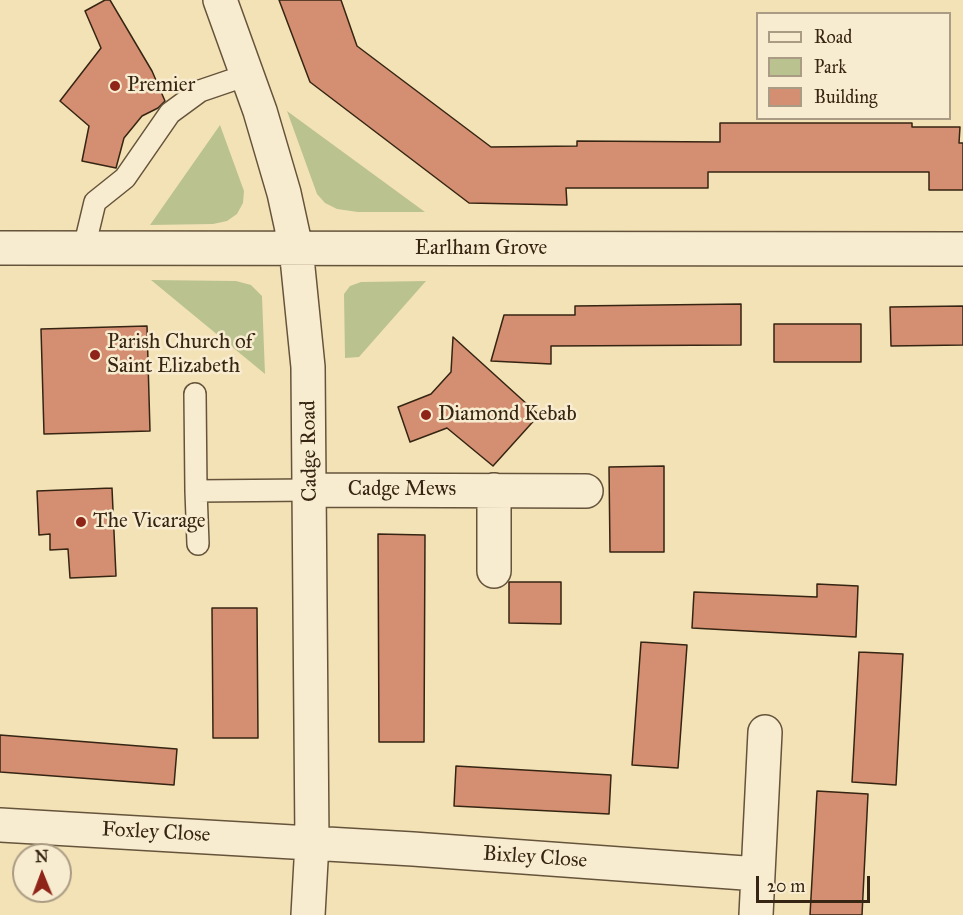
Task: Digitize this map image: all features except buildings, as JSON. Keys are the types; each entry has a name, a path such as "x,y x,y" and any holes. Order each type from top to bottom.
{"street":[{"name":"Cadge Road","path":"220,0 248,75 284,193 296,248 308,367 311,490 312,843 308,915"},
{"name":"Earlham Grove","path":"0,248 963,249"},
{"name":"Cadge Mews","path":"311,490 586,491"},
{"path":"494,490 494,571"},
{"path":"756,915 765,732"},
{"name":"Foxley Close","path":"0,825 312,843"},
{"name":"Bixley Close","path":"312,843 758,874"}],"lane":[{"path":"84,248 95,202 125,178 171,113 200,91 248,75"},
{"path":"195,394 198,544"},
{"path":"196,491 311,490"}],"green space":[{"path":"287,111 425,212 358,212 337,209 325,203 317,194"},
{"path":"220,125 244,191 243,203 237,214 227,221 213,224 150,225"},
{"path":"151,280 236,281 251,285 262,296 265,374"},
{"path":"426,281 359,357 345,358 344,294 350,286 361,282"}],"place":[{"name":"Premier","path":"115,86"},
{"name":"Parish Church of Saint Elizabeth","path":"95,355"},
{"name":"Diamond Kebab","path":"426,415"},
{"name":"The Vicarage","path":"81,522"}]}
